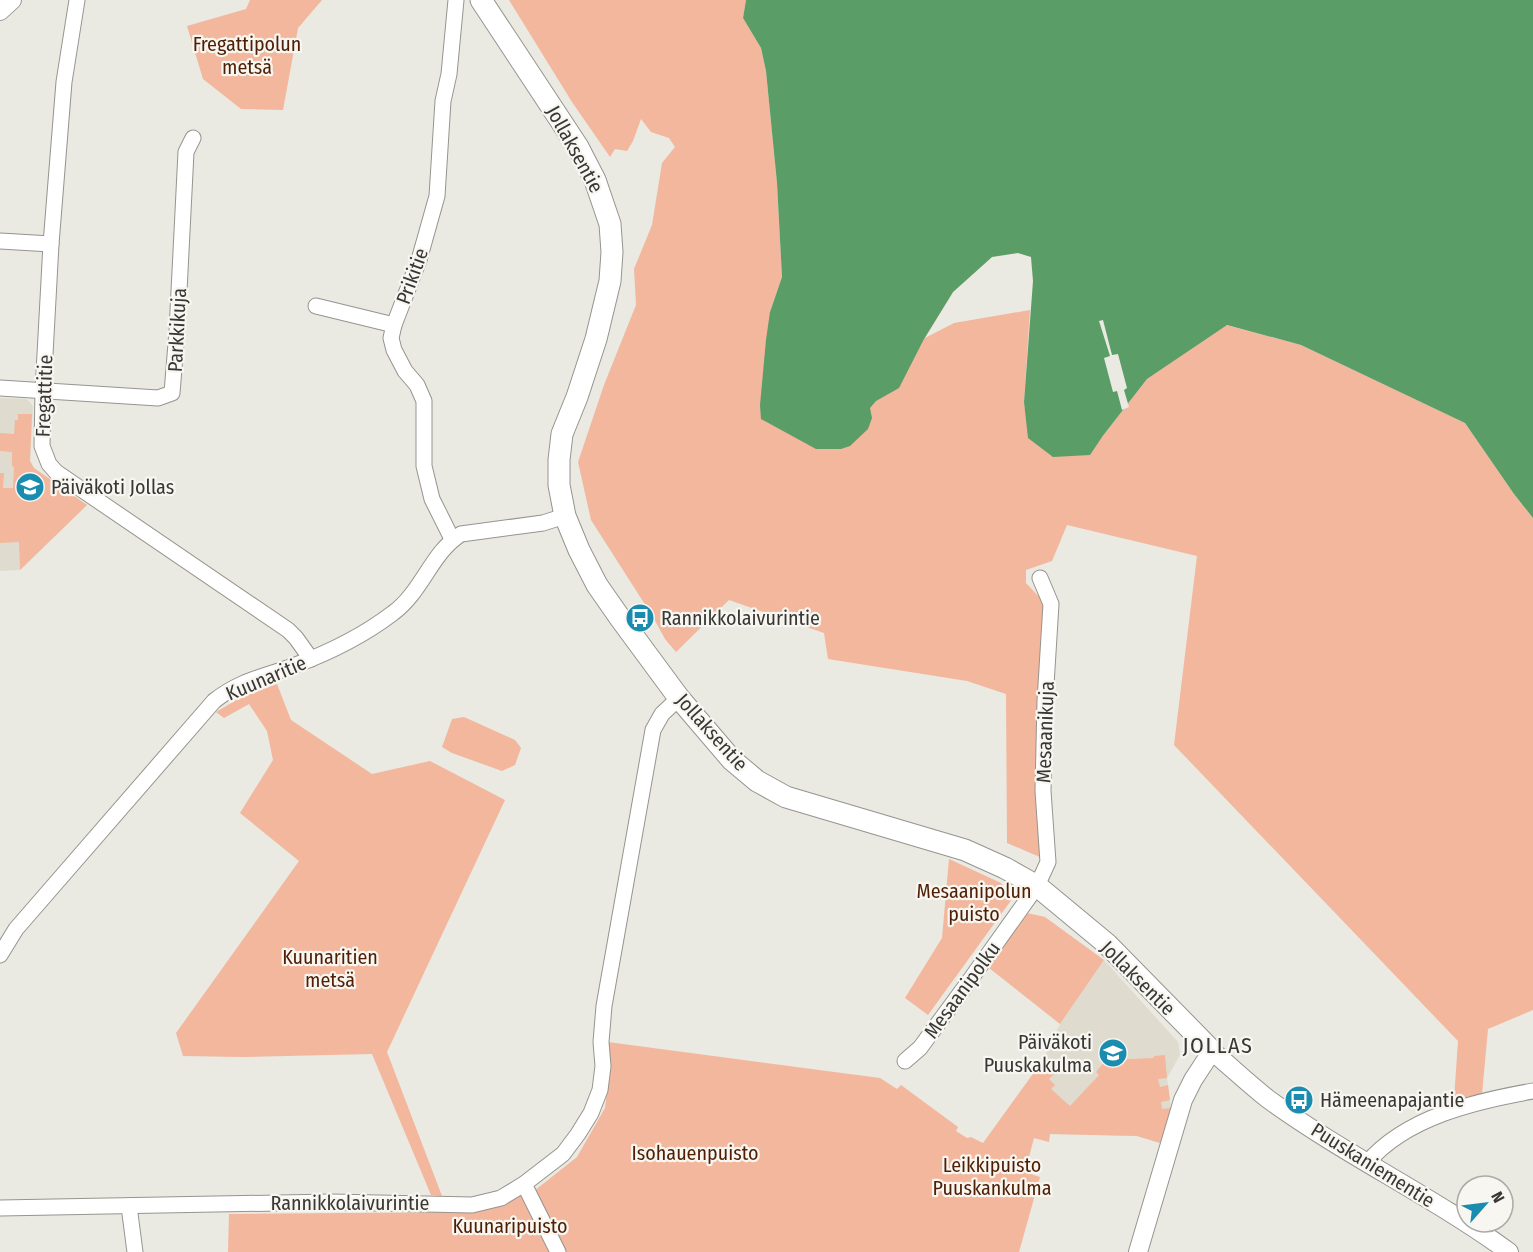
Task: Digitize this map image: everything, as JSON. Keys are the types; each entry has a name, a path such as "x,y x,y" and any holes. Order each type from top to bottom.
{"main road":[{"name":"Jollaksentie","path":"481,0 578,147 595,180 610,224 612,252 610,281 596,339 562,434 559,460 559,485 565,516 597,585 679,698 732,760 757,782 786,797 965,850 1037,886 1108,946 1212,1051"}],"street":[{"path":"0,11 12,0"},
{"name":"Fregattitie","path":"77,0 64,82 51,244 42,446 49,464 56,472 288,630 310,659"},
{"name":"Prikitie","path":"452,539 432,499 424,466 424,401 417,385 405,371 394,350 391,338 394,324 419,260 437,196 443,101 449,74 456,0"},
{"name":"Parkkikuja","path":"43,391 158,398 172,393 186,152 194,138"},
{"path":"0,241 51,244"},
{"path":"316,306 394,324"},
{"path":"0,388 43,391"},
{"path":"452,539 471,531 543,523 565,516"},
{"name":"Kuunaritie","path":"0,955 16,929 214,701 230,689 310,659 351,640 393,613 416,590 452,539"},
{"name":"Mesaanikuja","path":"1037,886 1048,862 1043,791 1045,701 1051,604 1040,578"},
{"name":"Rannikkolaivurintie","path":"0,1208 331,1202 472,1205 501,1198 524,1184 563,1154 583,1127 600,1090 603,1066 601,1042 604,1006 652,730 662,714 679,698"},
{"name":"Mesaanipolku","path":"905,1061 920,1048 1037,886"},
{"path":"1138,1252 1183,1100 1212,1051"},
{"name":"Puuskaniementie","path":"1212,1051 1268,1098 1509,1252"},
{"path":"1367,1163 1379,1149 1391,1140 1447,1112 1464,1106 1533,1092"},
{"path":"524,1184 558,1252"},
{"path":"129,1206 135,1252"}],"shaded area":[{"path":"746,0 1533,0 1533,518 1465,423 1301,345 1227,325 1147,379 1090,455 1053,457 1028,438 1024,402 1033,281 1031,257 1018,253 992,257 953,292 924,339 899,388 876,401 870,408 872,418 868,429 850,446 841,449 816,449 761,419 760,405 770,312 782,277 777,183 766,71 761,48 743,18"},
{"name":"Päiväkoti Jollas","path":"0,398 26,399 30,402 33,407 30,461 34,468 87,505 20,570 0,571"},
{"name":"Päiväkoti Puuskakulma","path":"1104,960 1178,1042 1180,1055 1167,1078 1171,1108 1160,1143 1137,1136 1050,1134 1051,1089 1049,1079 1060,1066 1057,1063 1043,1060 1060,1024"}],"green space":[{"name":"Fregattipolun metsä","path":"250,0 322,0 298,28 283,110 241,109 203,79 187,26 246,9"},
{"path":"509,0 746,0 743,18 761,48 766,71 777,183 782,277 770,312 916,319 992,257 953,292 925,338 954,323 1030,310 1024,402 1026,415 1050,433 1102,437 1147,379 1226,325 1301,345 1465,423 1533,518 1533,1010 1488,1029 1482,1094 1454,1099 1458,1041 1174,745 1197,556 1067,525 1052,561 1026,570 1026,583 1046,604 1042,858 1007,843 1006,694 967,681 828,659 824,633 729,600 676,652 665,639 591,520 578,462 604,385 636,305 634,269 652,225 662,163 675,147 669,138 651,132 641,119 627,151 615,149 610,157 572,102"},
{"name":"Päiväkoti Jollas","path":"18,414 32,414 30,461 34,468 87,505 20,570 19,542 0,543 0,473 4,473 3,488 13,488 14,467 12,466 12,452 0,451 0,433 14,434"},
{"name":"Kuunaritien metsä","path":"277,684 291,720 372,774 430,761 505,800 387,1052 442,1196 431,1195 372,1054 183,1056 176,1033 299,861 240,813 273,760 267,731 249,704 224,718 216,712 240,698"},
{"path":"464,717 515,740 521,748 515,765 502,771 452,753 442,747 452,719"},
{"name":"Mesaanipolun puisto","path":"949,859 1001,883 1012,899 928,1015 905,998 942,938"},
{"path":"1027,913 1045,917 1104,960 1060,1024 989,968"},
{"name":"Isohauenpuisto","path":"608,1042 880,1078 897,1089 901,1085 958,1127 956,1131 967,1138 971,1137 983,1143 1043,1060 1057,1063 1061,1067 1049,1079 1055,1085 1051,1089 1070,1106 1099,1075 1096,1072 1106,1060 1154,1058 1154,1056 1165,1055 1167,1078 1158,1079 1160,1087 1168,1085 1170,1100 1161,1102 1162,1109 1171,1108 1160,1143 1137,1136 1050,1134 1049,1142 1034,1138 1025,1172 1040,1177 1019,1252 565,1252 534,1191 577,1157 605,1108 609,1075"},
{"name":"Kuunaripuisto","path":"524,1193 552,1252 228,1252 229,1214 467,1212"}],"pier":[{"path":"1103,320 1112,355 1118,354 1127,388 1124,390 1129,407 1122,410 1117,391 1113,392 1104,358 1110,356 1099,321"}],"place":[{"name":"Päiväkoti Jollas","path":"30,487"},
{"name":"Rannikkolaivurintie","path":"640,618"},
{"name":"Päiväkoti Puuskakulma","path":"1113,1053"},
{"name":"Hämeenapajantie","path":"1299,1100"}],"district":[{"name":"JOLLAS","path":"1218,1045"}],"park label":[{"name":"Leikkipuisto Puuskankulma","path":"992,1176"}]}
